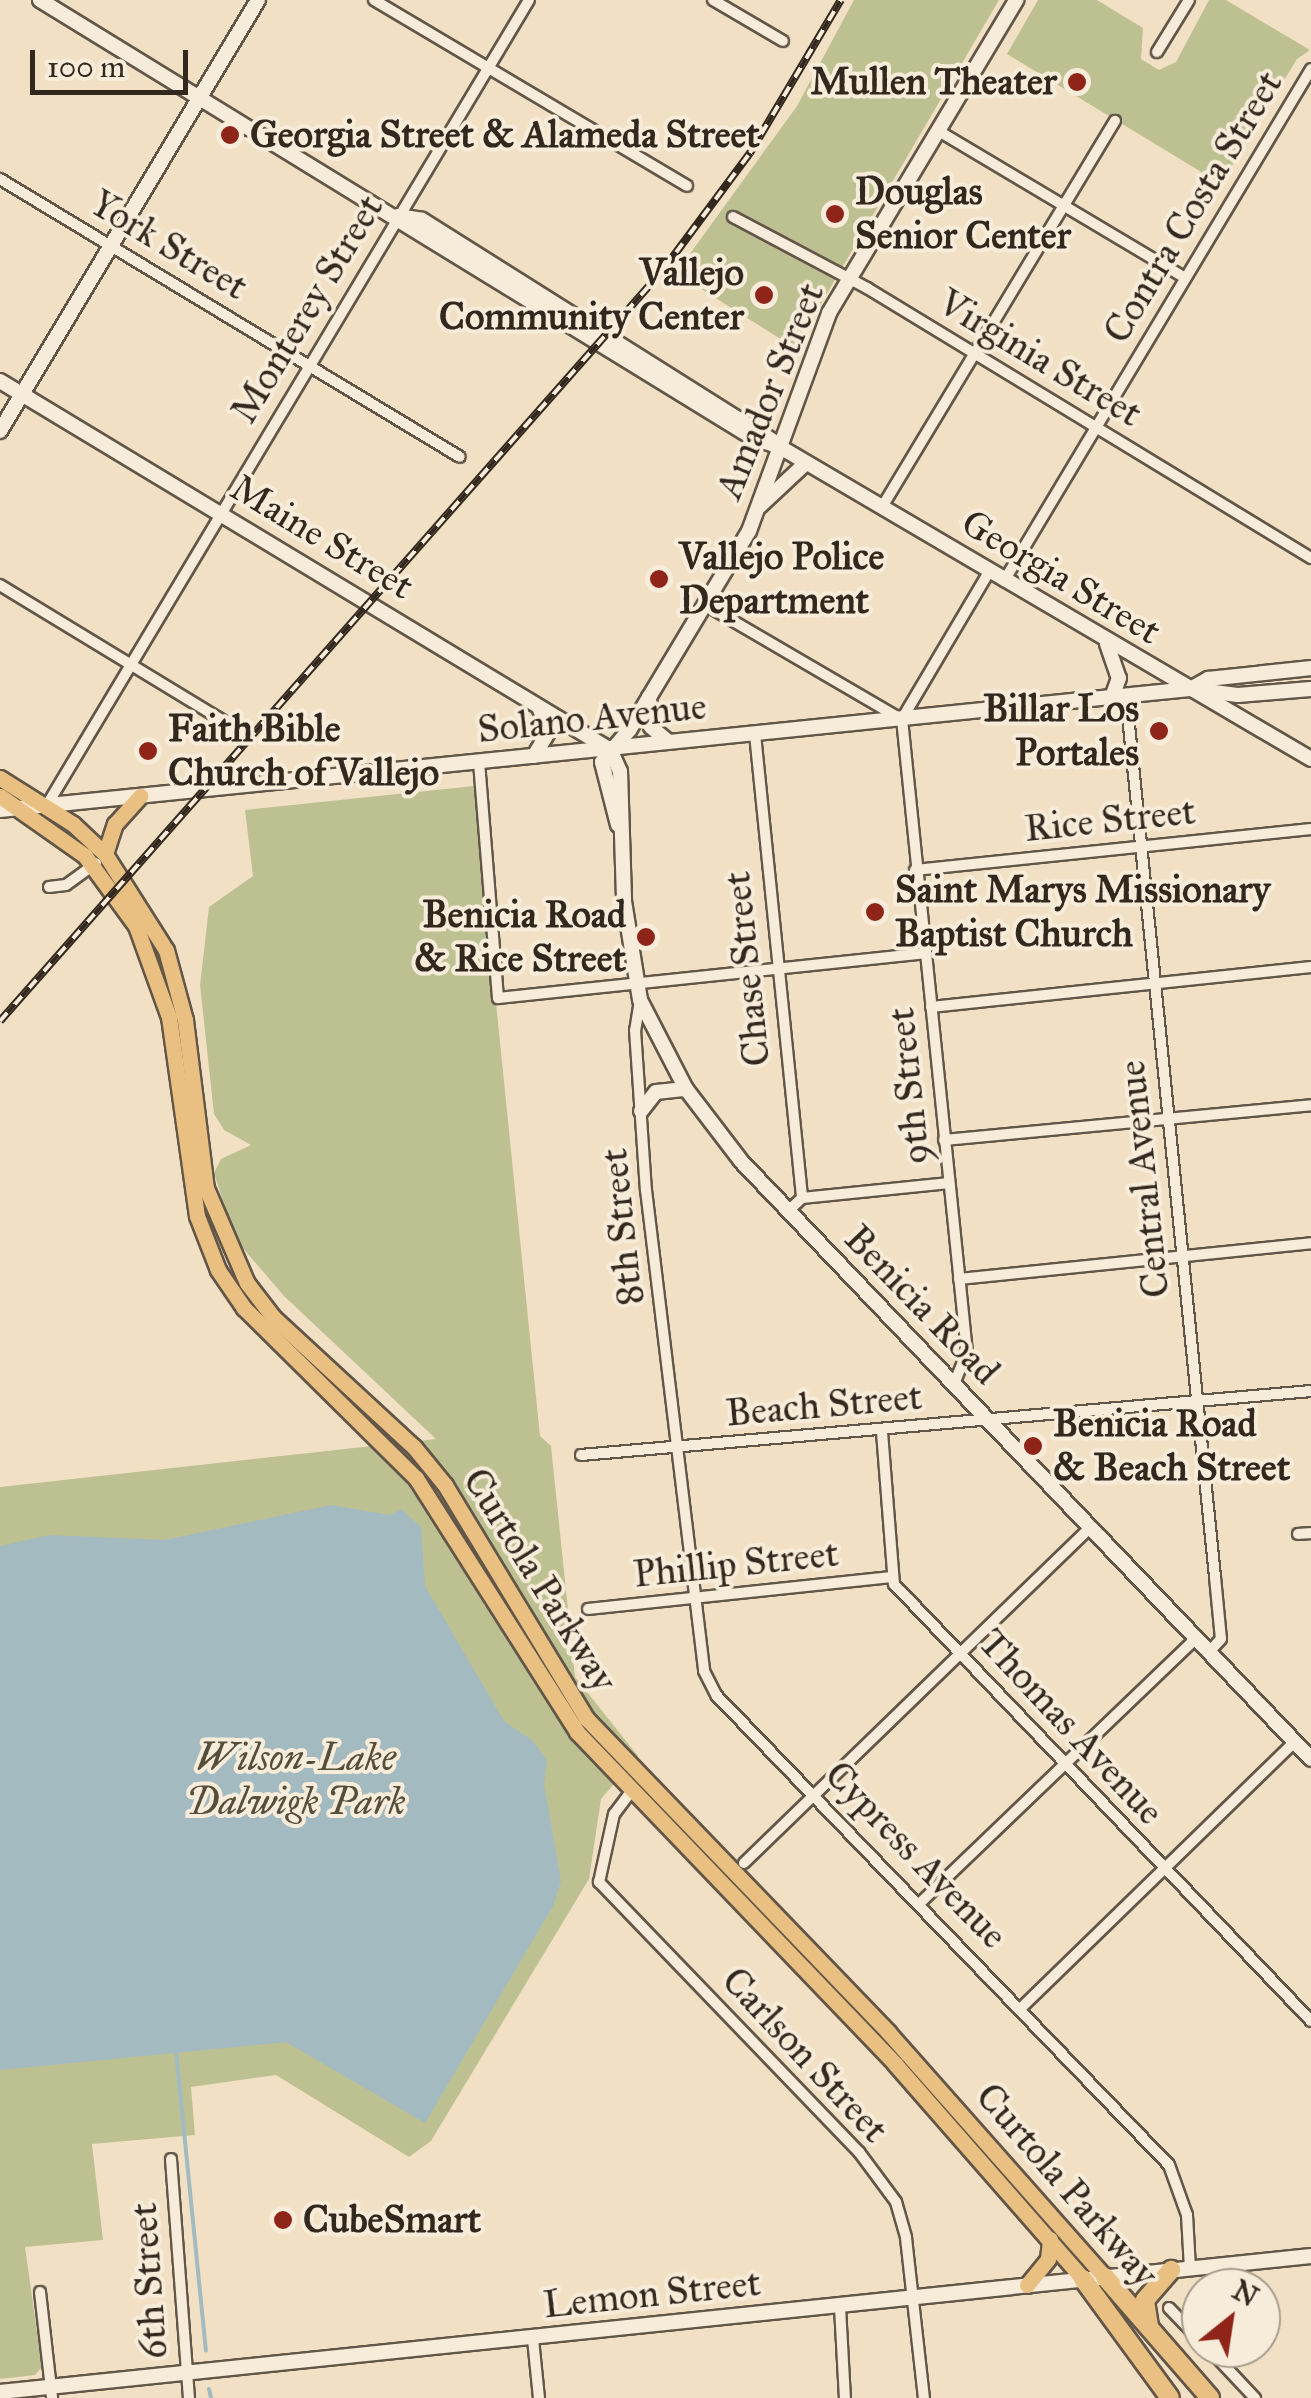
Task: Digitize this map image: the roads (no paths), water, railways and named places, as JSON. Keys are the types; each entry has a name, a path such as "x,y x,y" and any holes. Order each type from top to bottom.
{"highway":[{"path":"1150,2331 1145,2300 1170,2270"},
{"name":"Curtola Parkway","path":"1106,2277 1210,2398"},
{"name":"Curtola Parkway","path":"1083,2279 1170,2398"}],"main road":[{"name":"Georgia Street","path":"40,0 398,216 434,247 752,438 780,447 1106,643 1311,759"},
{"path":"0,431 258,0"},
{"name":"Amador Street","path":"610,749 630,729 759,506 817,340 848,281 1016,0"},
{"name":"Maine Street","path":"0,381 610,749"},
{"path":"759,506 806,463"},
{"path":"1106,643 1119,678 1119,697"},
{"name":"Solano Avenue","path":"1190,690 1208,680 1311,668"},
{"name":"Solano Avenue","path":"0,810 1190,690 1262,694 1311,688"},
{"path":"649,692 651,726 668,742"},
{"path":"1262,694 1257,713 1266,731"},
{"path":"533,756 549,728 537,705"},
{"name":"Benicia Road","path":"610,749 620,771 618,825 636,984 640,1000 686,1089 788,1211 1311,1759"},
{"name":"Curtola Parkway","path":"0,778 47,806 149,916 178,984 206,1188 247,1283 298,1342 424,1459 578,1708 937,2084 1106,2277"},
{"name":"Curtola Parkway","path":"0,796 99,860 136,926 162,988 187,1180 226,1283 268,1339 416,1478 540,1683 633,1789 895,2064 1083,2279"},
{"path":"99,860 116,824 140,796"},
{"path":"641,1111 656,1092 686,1089"},
{"path":"633,1789 666,1801"},
{"path":"1027,2285 1046,2264 1050,2239"},
{"name":"Lemon Street","path":"1190,2268 1311,2256"},
{"name":"Lemon Street","path":"0,2392 52,2392 186,2374 840,2308 1181,2269"}],"street":[{"path":"374,0 686,186"},
{"name":"Monterey Street","path":"47,806 529,0"},
{"path":"714,0 783,41"},
{"path":"1157,52 1189,0"},
{"name":"Contra Costa Street","path":"1004,581 1311,69"},
{"path":"882,507 1115,121"},
{"path":"937,130 1185,278"},
{"name":"York Street","path":"0,179 460,457"},
{"name":"Virginia Street","path":"733,217 975,353 1311,558"},
{"path":"704,604 902,719 988,572"},
{"path":"0,586 224,721"},
{"name":"Central Avenue","path":"1119,697 1141,847 1221,1639 1209,1652"},
{"name":"9th Street","path":"902,719 967,1352 954,1384"},
{"name":"Chase Street","path":"755,734 802,1198"},
{"path":"478,762 498,998 924,954"},
{"name":"Rice Street","path":"915,870 1311,829"},
{"path":"50,888 66,885 99,860"},
{"path":"930,1008 1311,967"},
{"name":"8th Street","path":"640,1000 641,1111 680,1446"},
{"path":"944,1140 1311,1105"},
{"path":"788,1211 802,1198 949,1183"},
{"path":"958,1280 1311,1243"},
{"name":"Beach Street","path":"581,1455 882,1432 1311,1391"},
{"path":"882,1432 891,1577"},
{"name":"Cypress Avenue","path":"680,1446 704,1670 717,1696 1021,2008 1178,2180 1190,2268"},
{"path":"744,1863 1091,1528"},
{"name":"Phillip Street","path":"588,1608 696,1601 891,1577"},
{"name":"Thomas Avenue","path":"891,1577 1311,2021"},
{"path":"920,1902 1196,1638"},
{"path":"1021,2008 1294,1742"},
{"name":"Carlson Street","path":"633,1789 614,1814 599,1882 888,2190 903,2221 924,2398"},
{"name":"6th Street","path":"171,2159 189,2398"},
{"path":"40,2292 52,2392"},
{"path":"840,2308 845,2398"},
{"path":"1170,2308 1181,2320"},
{"path":"533,2339 539,2398"},
{"path":"1227,2368 1255,2398"}],"water":[{"path":"331,1505 390,1515 401,1509 421,1527 425,1586 504,1721 533,1741 547,1760 544,1784 561,1881 553,1906 425,2123 286,2042 0,2070 0,1546 49,1535 165,1540"}],"waterway":[{"path":"176,2051 206,2351"},
{"path":"209,2389 211,2398"}],"railway":[{"path":"0,1021 663,270 750,153 841,0"}],"place":[{"name":"Mullen Theater","path":"1077,82"},
{"name":"Georgia Street & Alameda Street","path":"230,135"},
{"name":"Douglas Senior Center","path":"835,214"},
{"name":"Vallejo Community Center","path":"764,295"},
{"name":"Vallejo Police Department","path":"659,579"},
{"name":"Billar Los Portales","path":"1159,731"},
{"name":"Faith Bible Church of Vallejo","path":"148,751"},
{"name":"Saint Marys Missionary Baptist Church","path":"875,912"},
{"name":"Benicia Road & Rice Street","path":"646,937"},
{"name":"Benicia Road & Beach Street","path":"1033,1446"},
{"name":"CubeSmart","path":"283,2220"}],"park label":[{"name":"Wilson-Lake Dalwigk Park","path":"296,1780"}]}
